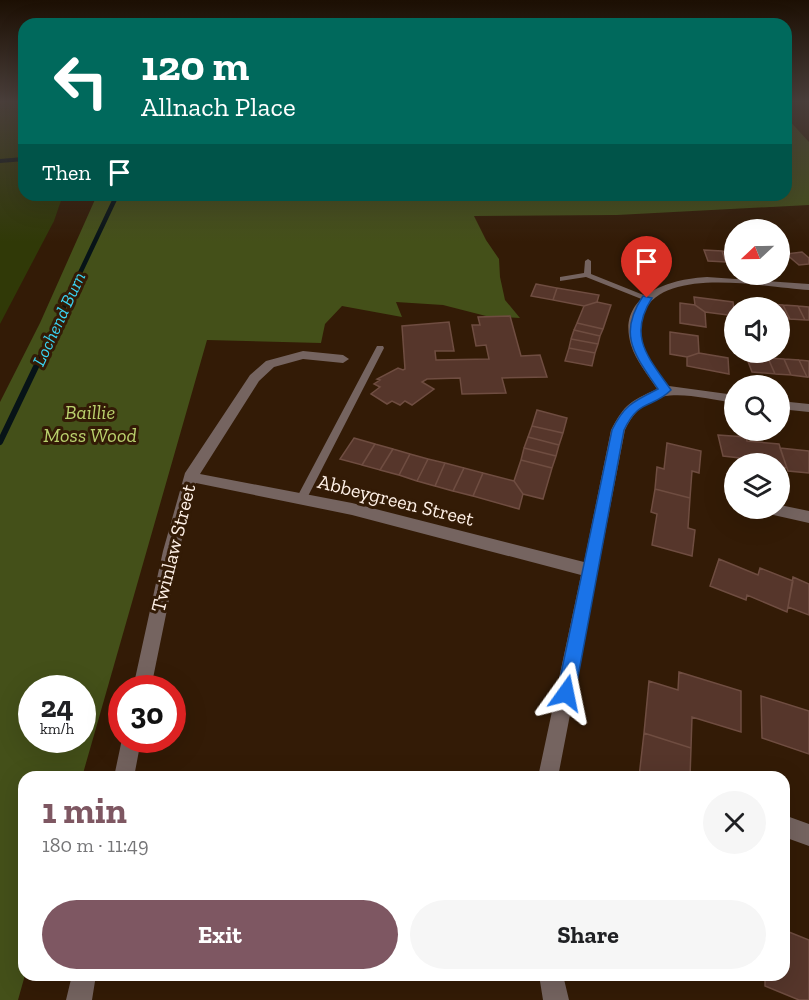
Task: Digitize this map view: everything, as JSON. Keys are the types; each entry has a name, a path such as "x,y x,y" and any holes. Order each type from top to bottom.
{"street":[{"path":"665,390 643,358 636,341 636,314 647,298 670,286 690,281 809,287"},
{"name":"Twinlaw Street","path":"145,675 171,551 190,477 254,378 270,364 303,355 343,359"},
{"path":"549,771 618,430 625,416 635,405 665,390 724,398"},
{"path":"790,406 809,408"},
{"name":"Abbeygreen Street","path":"190,477 352,509 591,571"},
{"path":"790,513 809,517"},
{"path":"125,771 129,753"},
{"path":"790,828 809,835"},
{"path":"79,1000 83,981"},
{"path":"552,981 556,1000"}],"lane":[{"path":"587,274 588,261"},
{"path":"563,279 587,274 647,298"},
{"path":"301,499 380,348"}],"green space":[{"path":"0,149 18,149 18,201 61,201 54,221 0,324"},
{"name":"Baillie Moss Wood","path":"792,149 809,149 809,205 617,215 474,216 499,259 505,300 520,318 486,316 443,305 396,302 402,317 342,306 325,324 321,343 207,340 111,675 108,675 108,686 96,728 96,675 18,675 18,753 89,753 84,771 18,771 18,981 23,981 18,1000 0,1000 0,402 40,323 94,201 792,201"}],"building":[{"path":"704,250 722,251 724,262 708,261"},
{"path":"802,252 809,258 809,264 799,265 790,257 790,254"},
{"path":"536,284 557,288 553,300 531,296"},
{"path":"557,288 599,295 597,302 584,306 553,300"},
{"path":"694,297 724,301 724,315 705,312 695,305"},
{"path":"597,302 611,305 603,329 577,323 584,306"},
{"path":"680,303 695,305 705,312 706,327 680,323"},
{"path":"790,305 798,306 805,320 790,319"},
{"path":"798,306 809,307 809,320 805,320"},
{"path":"510,316 521,356 540,355 547,377 502,378 506,393 462,394 460,378 427,379 422,382 434,389 412,405 405,401 400,405 392,401 387,404 371,394 380,387 374,384 380,380 377,379 398,368 405,369 402,326 449,322 454,351 435,351 436,360 489,359 486,345 476,346 472,325 480,325 478,317"},
{"path":"577,323 603,329 600,336 574,330"},
{"path":"574,330 600,336 598,344 571,339"},
{"path":"670,332 698,336 699,353 687,357 670,354"},
{"path":"571,339 598,344 595,353 569,348"},
{"path":"569,348 595,353 592,366 565,361"},
{"path":"699,353 724,357 724,363 728,363 729,374 687,366 687,357"},
{"path":"790,359 799,360 807,377 791,375 786,363 790,363"},
{"path":"799,360 809,361 809,377 807,377"},
{"path":"749,363 770,363 775,374 752,372"},
{"path":"770,363 786,363 791,375 775,374"},
{"path":"537,410 567,418 563,433 532,426"},
{"path":"532,426 563,433 559,445 528,437"},
{"path":"718,435 724,435 724,441 779,444 782,453 724,453 723,456"},
{"path":"528,437 559,445 556,456 524,448"},
{"path":"354,438 375,444 362,465 340,459"},
{"path":"667,443 701,451 699,473 692,471 690,498 655,489 657,467 664,469"},
{"path":"375,444 393,449 380,470 362,465"},
{"path":"524,448 556,456 552,468 521,460"},
{"path":"780,448 809,451 809,473 790,471 790,453 782,453"},
{"path":"393,449 410,454 399,475 380,470"},
{"path":"410,454 428,459 417,481 399,475"},
{"path":"428,459 445,463 435,486 417,481"},
{"path":"521,460 552,468 543,499 523,494 514,481"},
{"path":"445,463 464,468 453,491 435,486"},
{"path":"464,468 483,473 473,496 453,491"},
{"path":"483,473 514,481 523,494 519,509 473,496"},
{"path":"655,489 690,498 688,528 695,530 692,556 652,545 657,514 651,512"},
{"path":"719,559 758,575 760,568 793,581 787,612 747,595 746,600 710,586"},
{"path":"793,577 809,584 809,615 788,607"},
{"path":"679,672 741,691 741,732 692,717 691,748 644,733 649,681 678,690"},
{"path":"761,696 809,711 809,754 762,738"},
{"path":"644,733 691,748 690,771 640,771"},
{"path":"790,932 809,940 809,1000 799,1000 765,986 765,981 790,981"}],"waterway":[{"path":"0,161 18,160"},
{"name":"Lochend Burn","path":"54,328 114,201"},
{"name":"Lochend Burn","path":"0,442 55,327"}],"route":[{"path":"566,693 618,430 625,416 635,405 665,390 643,358 636,341 634,327 636,314 647,298"}]}
